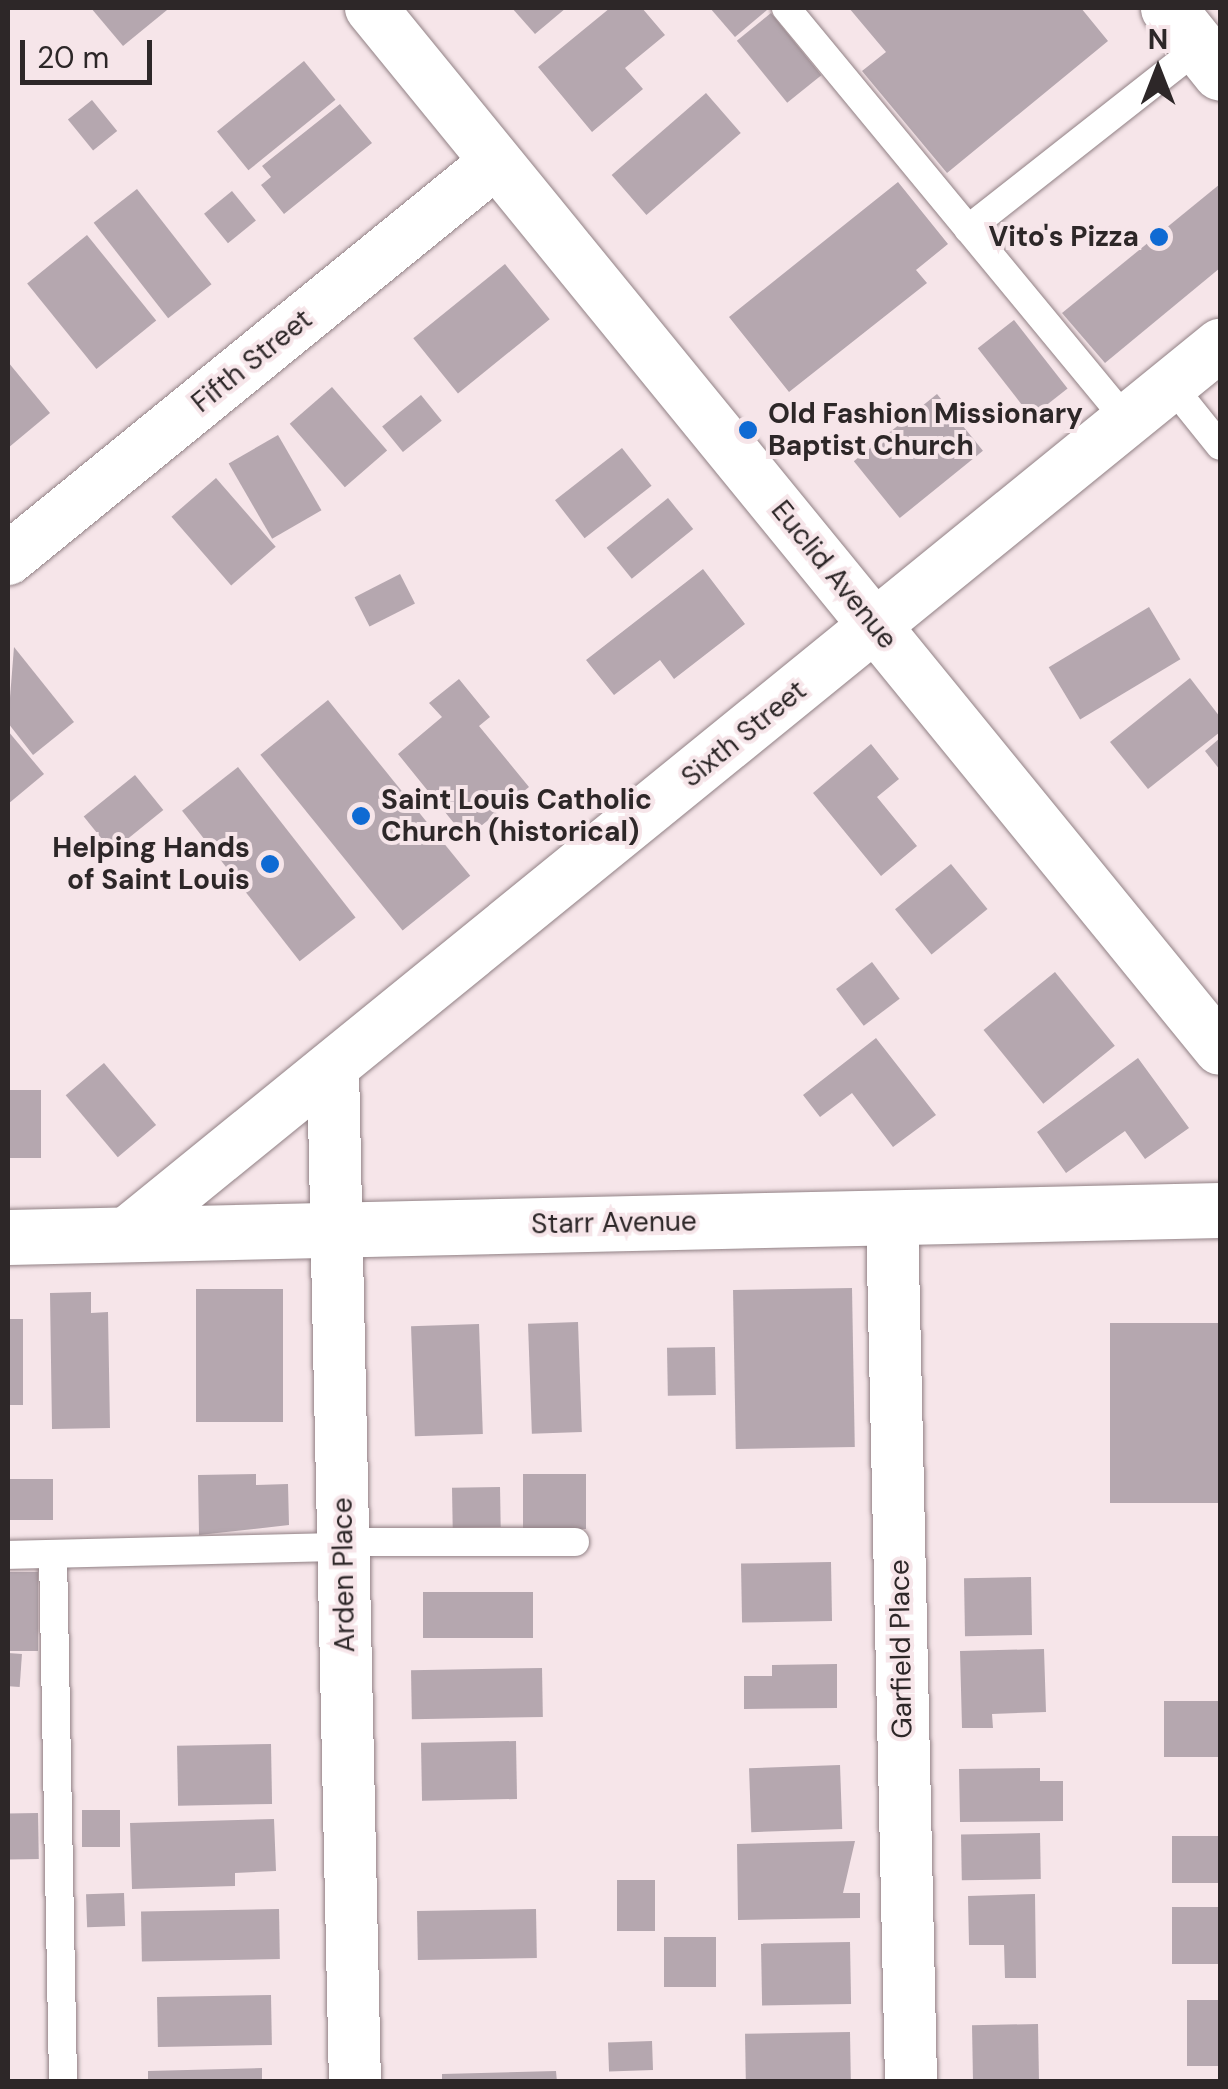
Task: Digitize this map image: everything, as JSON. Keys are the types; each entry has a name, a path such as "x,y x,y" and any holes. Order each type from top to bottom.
{"main road":[{"name":"Starr Avenue","path":"8,1236 1220,1210"}],"street":[{"name":"Euclid Avenue","path":"370,8 1220,1049"},
{"name":"Fifth Street","path":"8,559 496,162"},
{"name":"Sixth Street","path":"126,1234 1220,345"},
{"name":"Arden Place","path":"333,1069 355,2082"},
{"name":"Garfield Place","path":"892,1217 911,2082"}],"lane":[{"path":"786,8 1127,422"},
{"path":"968,229 1196,42"},
{"path":"1172,385 1220,446"},
{"path":"8,1555 575,1542"},
{"path":"53,1554 63,2082"}],"building":[{"path":"91,8 164,8 167,10 123,46"},
{"path":"512,8 566,8 535,34"},
{"path":"610,8 642,8 665,35 625,68 643,89 592,132 538,67"},
{"path":"710,8 765,8 767,10 735,37"},
{"path":"849,8 1081,8 1108,41 947,173 862,71 886,52"},
{"path":"771,13 821,75 787,103 737,41"},
{"path":"304,61 335,100 248,170 217,131"},
{"path":"706,93 741,133 646,215 612,175"},
{"path":"92,100 117,131 93,151 68,120"},
{"path":"340,104 372,143 284,214 261,185 271,177 262,166"},
{"path":"898,182 948,244 916,270 927,283 789,392 729,317"},
{"path":"1220,184 1220,268 1105,363 1062,313"},
{"path":"137,189 211,284 168,318 94,223"},
{"path":"232,191 256,221 228,243 204,214"},
{"path":"87,235 156,320 96,369 27,283"},
{"path":"505,264 550,319 458,393 413,338"},
{"path":"1014,320 1068,389 1031,417 978,348"},
{"path":"8,362 50,413 8,448"},
{"path":"332,387 387,450 345,487 290,424"},
{"path":"937,394 983,451 900,518 854,461"},
{"path":"421,395 442,421 403,452 382,426"},
{"path":"278,435 322,510 272,539 229,464"},
{"path":"622,448 652,486 585,538 555,500"},
{"path":"216,478 276,547 231,585 171,517"},
{"path":"668,498 693,529 632,579 607,548"},
{"path":"703,569 745,624 674,679 660,660 614,695 586,660"},
{"path":"400,574 415,603 370,627 355,597"},
{"path":"1149,607 1180,659 1080,720 1049,667"},
{"path":"14,647 74,722 33,755 8,723"},
{"path":"1190,678 1220,717 1220,732 1148,789 1110,742"},
{"path":"459,679 490,717 479,726 529,787 466,838 398,754 442,717 429,703"},
{"path":"328,700 470,876 403,930 260,755"},
{"path":"8,731 44,774 8,804"},
{"path":"1220,738 1220,770 1205,751"},
{"path":"871,744 899,779 877,797 917,846 881,876 813,793"},
{"name":"Helping Hands of Saint Louis","path":"238,767 356,918 300,961 182,811"},
{"path":"135,775 163,810 112,852 84,817"},
{"path":"951,864 988,909 932,954 895,909"},
{"path":"872,962 900,999 864,1026 836,989"},
{"path":"1055,972 1115,1046 1043,1104 984,1030"},
{"path":"876,1038 936,1115 893,1147 852,1093 820,1117 803,1095"},
{"path":"1138,1058 1189,1128 1145,1159 1125,1131 1066,1173 1037,1132"},
{"path":"104,1063 156,1125 118,1157 66,1095"},
{"path":"8,1090 41,1090 41,1158 8,1158"},
{"path":"852,1288 855,1447 736,1449 733,1290"},
{"path":"196,1289 283,1289 283,1422 196,1422"},
{"path":"91,1292 91,1313 108,1312 110,1428 52,1429 50,1293"},
{"path":"8,1319 23,1319 23,1405 8,1405"},
{"path":"578,1322 582,1432 532,1434 528,1324"},
{"path":"1110,1323 1220,1323 1220,1503 1110,1503"},
{"path":"479,1324 483,1434 415,1436 411,1326"},
{"path":"715,1347 716,1395 668,1396 667,1348"},
{"path":"256,1474 256,1485 288,1484 289,1525 199,1535 198,1475"},
{"path":"523,1474 586,1474 586,1529 523,1529"},
{"path":"8,1479 53,1479 53,1520 8,1520"},
{"path":"500,1487 501,1527 453,1528 452,1488"},
{"path":"831,1562 832,1621 742,1623 741,1564"},
{"path":"8,1572 38,1572 38,1651 8,1651"},
{"path":"1031,1577 1032,1635 965,1636 964,1578"},
{"path":"423,1592 533,1592 533,1638 423,1638"},
{"path":"1044,1649 1046,1712 992,1714 993,1728 962,1728 960,1651"},
{"path":"8,1653 22,1654 20,1687 8,1686"},
{"path":"837,1664 837,1708 744,1709 744,1676 772,1676 772,1665"},
{"path":"542,1668 543,1717 412,1719 411,1670"},
{"path":"1164,1701 1220,1701 1220,1757 1164,1757"},
{"path":"516,1741 517,1799 422,1801 421,1743"},
{"path":"271,1744 272,1804 178,1806 177,1746"},
{"path":"840,1765 842,1829 751,1832 749,1768"},
{"path":"1040,1768 1040,1781 1063,1781 1063,1821 960,1822 959,1769"},
{"path":"82,1810 120,1810 120,1847 82,1847"},
{"path":"38,1813 39,1859 9,1860 8,1814"},
{"path":"274,1819 276,1871 235,1873 235,1886 132,1889 130,1823"},
{"path":"1040,1833 1041,1879 962,1880 961,1834"},
{"path":"1172,1836 1220,1836 1220,1883 1172,1883"},
{"path":"855,1841 843,1893 860,1893 860,1918 738,1920 737,1844"},
{"path":"617,1880 655,1880 655,1931 617,1931"},
{"path":"124,1893 125,1926 87,1927 86,1894"},
{"path":"1035,1894 1036,1978 1005,1978 1004,1945 969,1945 968,1896"},
{"path":"1172,1907 1220,1907 1220,1964 1172,1964"},
{"path":"279,1909 280,1959 142,1961 141,1911"},
{"path":"536,1909 537,1958 418,1960 417,1911"},
{"path":"664,1937 716,1937 716,1987 664,1987"},
{"path":"850,1942 851,2004 762,2006 761,1944"},
{"path":"271,1995 272,2045 158,2047 157,1997"},
{"path":"1187,2000 1220,2000 1220,2066 1187,2066"},
{"path":"1038,2024 1039,2082 973,2082 972,2025"},
{"path":"850,2032 851,2082 746,2082 745,2034"},
{"path":"652,2041 653,2070 609,2072 608,2043"},
{"path":"262,2068 262,2082 148,2082 148,2071"},
{"path":"556,2071 557,2082 442,2082 442,2074"}],"place":[{"name":"Vito's Pizza","path":"1159,237"},
{"name":"Old Fashion Missionary Baptist Church","path":"748,430"},
{"name":"Saint Louis Catholic Church (historical)","path":"361,816"},
{"name":"Helping Hands of Saint Louis","path":"270,864"}]}
